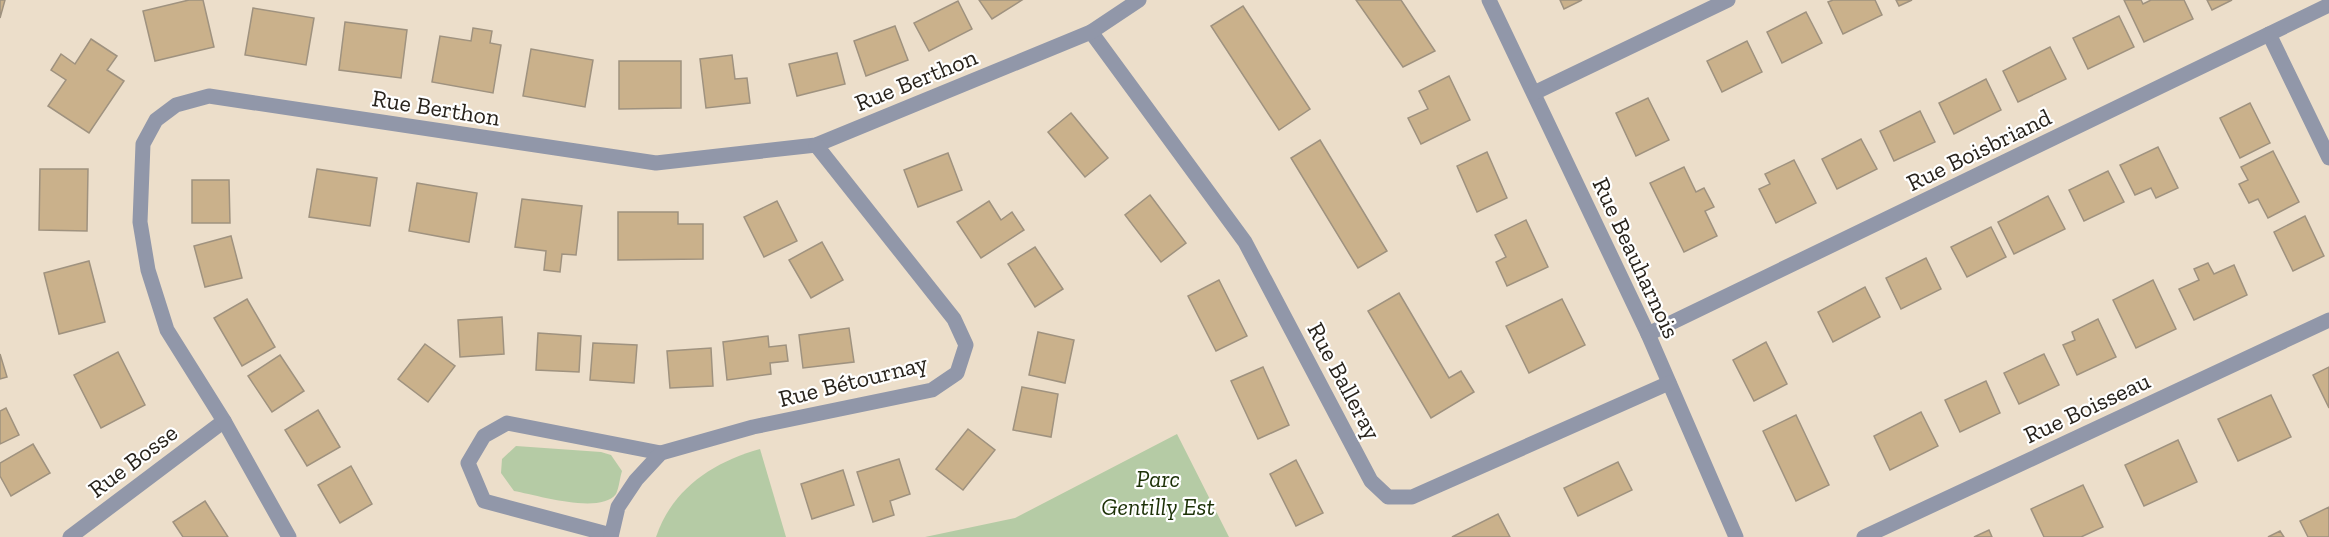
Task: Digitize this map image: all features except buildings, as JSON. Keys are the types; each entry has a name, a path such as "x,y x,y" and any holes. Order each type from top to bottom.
{"street":[{"name":"Rue Berthon","path":"289,537 224,421 167,330 148,270 140,222 143,144 156,120 176,105 209,96 656,163 816,145 1091,32 1139,0"},
{"name":"Rue Beauharnois","path":"1489,0 1648,334 1736,537"},
{"path":"1533,93 1728,0"},
{"name":"Rue Boisbriand","path":"1648,334 2329,5"},
{"name":"Rue Balleray","path":"1091,32 1245,242 1371,481 1388,497 1412,497 1669,383"},
{"path":"2269,34 2329,158"},
{"name":"Rue Bétournay","path":"661,453 636,480 618,507 611,536 484,501 468,463 484,436 507,423 661,453 753,427 932,390 957,373 966,345 954,319 816,145"},
{"name":"Rue Boisseau","path":"1864,537 2329,320"},
{"name":"Rue Bosse","path":"70,537 224,421"}],"green space":[{"name":"Parc Gentilly Est","path":"1177,434 1229,537 925,537 1015,518"},
{"path":"516,446 601,452 611,455 622,471 616,494 608,500 597,503 583,503 514,491 501,473 502,459"},
{"path":"760,449 786,537 656,537 672,505 696,480 726,461"}]}
